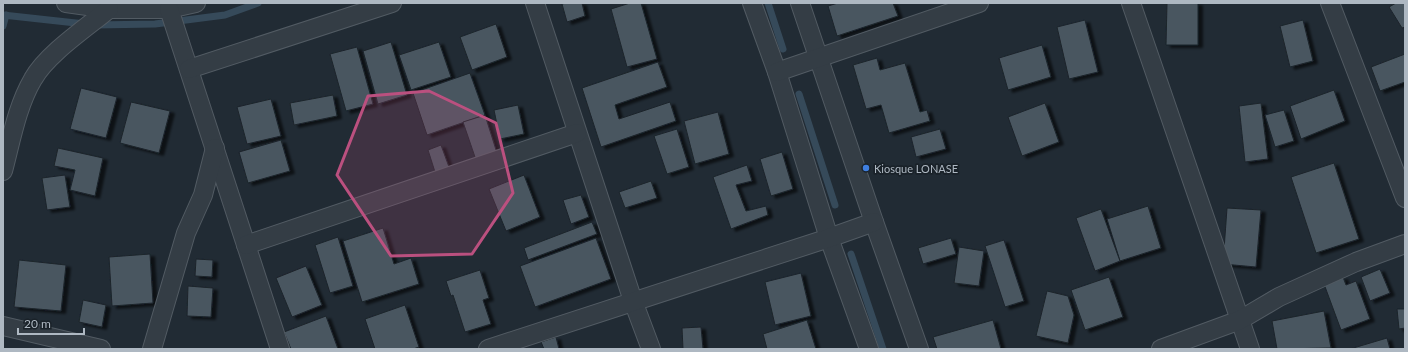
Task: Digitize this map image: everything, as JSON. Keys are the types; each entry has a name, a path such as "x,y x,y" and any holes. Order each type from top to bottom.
{"street":[{"path":"66,3 108,9 169,9 196,3"},
{"path":"189,69 392,3"},
{"path":"535,3 633,301 651,349"},
{"path":"752,3 777,72 829,238 869,349"},
{"path":"800,3 874,222 919,349"},
{"path":"777,72 819,59 979,3"},
{"path":"1131,3 1250,349"},
{"path":"1330,3 1405,198"},
{"path":"3,171 22,101 33,78 48,60 108,9"},
{"path":"169,9 280,349"},
{"path":"246,245 577,132"},
{"path":"152,349 186,233 203,195 215,148"},
{"path":"488,349 874,222"},
{"path":"1161,349 1240,320 1279,297 1356,262 1405,244"},
{"path":"3,326 101,349"}],"highlighted area":[{"path":"429,91 496,123 513,193 472,254 391,256 337,175 368,96"}],"building":[{"path":"582,3 585,16 567,22 562,4"},
{"path":"630,3 641,3 657,59 627,67 611,9"},
{"path":"838,3 893,3 898,16 837,36 828,6"},
{"path":"1167,3 1198,3 1198,45 1166,45"},
{"path":"1396,3 1405,3 1405,27 1402,28 1389,7"},
{"path":"1085,20 1098,72 1069,79 1057,27"},
{"path":"1303,20 1313,61 1290,67 1280,26"},
{"path":"496,24 507,57 472,70 460,37"},
{"path":"391,42 407,95 378,104 363,51"},
{"path":"439,42 451,77 411,90 399,55"},
{"path":"1042,45 1051,77 1008,90 999,58"},
{"path":"357,47 373,104 346,111 330,54"},
{"path":"1405,54 1405,82 1380,91 1371,67"},
{"path":"877,58 880,70 905,63 920,112 927,110 930,121 889,133 881,105 866,109 853,65"},
{"path":"658,62 667,87 615,105 619,119 670,102 676,121 601,147 582,88"},
{"path":"470,73 485,115 427,135 413,93"},
{"path":"81,88 117,97 106,138 70,129"},
{"path":"1334,90 1345,121 1301,139 1290,106"},
{"path":"333,95 337,116 294,125 290,103"},
{"path":"271,99 281,136 247,144 237,107"},
{"path":"131,102 170,111 159,153 120,143"},
{"path":"1045,103 1059,142 1022,156 1008,117"},
{"path":"1261,103 1268,159 1245,162 1239,106"},
{"path":"518,105 524,134 500,139 494,110"},
{"path":"1284,110 1294,141 1275,147 1265,115"},
{"path":"718,112 729,154 695,164 684,121"},
{"path":"485,115 497,153 476,160 463,122"},
{"path":"677,129 689,167 667,174 654,136"},
{"path":"940,129 946,149 916,157 911,137"},
{"path":"281,140 290,171 248,183 239,152"},
{"path":"441,145 449,167 435,172 428,150"},
{"path":"58,148 103,158 95,196 70,190 75,170 54,166"},
{"path":"782,152 793,189 771,196 760,159"},
{"path":"1334,163 1359,239 1316,253 1291,177"},
{"path":"747,165 752,181 736,185 746,211 766,206 768,215 731,229 713,177"},
{"path":"65,175 70,207 47,210 42,178"},
{"path":"524,175 540,217 506,231 489,189"},
{"path":"651,181 657,198 625,208 619,192"},
{"path":"581,195 589,217 571,224 563,200"},
{"path":"1148,206 1161,248 1120,261 1107,219"},
{"path":"1227,208 1261,210 1256,267 1223,264"},
{"path":"1101,209 1120,261 1095,271 1076,218"},
{"path":"592,222 597,234 528,260 524,248"},
{"path":"383,228 394,264 411,258 419,284 362,302 343,241"},
{"path":"338,237 353,286 330,293 315,245"},
{"path":"596,238 611,279 535,307 520,266"},
{"path":"951,238 956,254 923,264 918,248"},
{"path":"1004,240 1024,301 1005,307 985,246"},
{"path":"959,247 984,251 979,286 954,283"},
{"path":"150,254 153,303 112,306 109,257"},
{"path":"196,259 213,260 212,277 195,276"},
{"path":"19,260 66,265 61,311 14,307"},
{"path":"306,266 322,305 292,317 276,278"},
{"path":"1380,269 1390,293 1370,301 1361,277"},
{"path":"480,270 489,298 483,300 491,324 465,332 453,295 451,296 446,281"},
{"path":"801,273 811,316 775,325 765,282"},
{"path":"1109,277 1123,317 1085,330 1071,290"},
{"path":"1343,277 1346,285 1356,281 1370,319 1341,330 1324,284"},
{"path":"188,286 213,288 211,317 187,316"},
{"path":"1047,291 1068,296 1074,315 1068,343 1036,336"},
{"path":"83,300 106,305 102,327 79,322"},
{"path":"405,305 419,347 413,349 375,349 365,319"},
{"path":"1397,309 1405,309 1405,328 1399,329"},
{"path":"1324,311 1331,348 1277,349 1272,321"},
{"path":"326,316 338,349 291,349 284,332"},
{"path":"807,320 816,349 767,349 763,334"},
{"path":"993,320 1001,349 937,349 933,337"},
{"path":"701,327 703,349 683,349 682,328"},
{"path":"556,337 559,349 544,349 541,342"},
{"path":"1387,338 1390,349 1350,349"}],"waterway":[{"path":"95,25 155,24 225,15 258,3"},
{"path":"768,3 783,49"},
{"path":"3,15 85,24"},
{"path":"3,26 6,15"},
{"path":"799,94 835,205"},
{"path":"851,254 883,349"}],"place":[{"name":"Kiosque LONASE","path":"866,168"}]}
